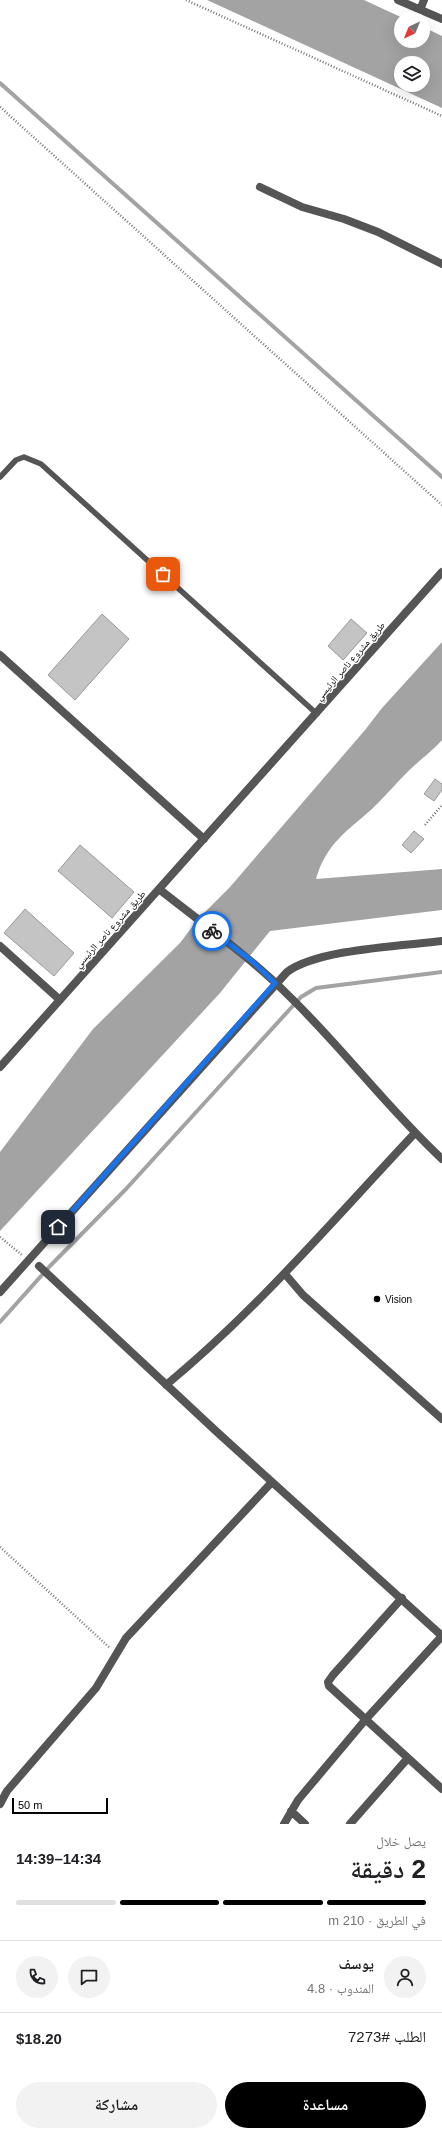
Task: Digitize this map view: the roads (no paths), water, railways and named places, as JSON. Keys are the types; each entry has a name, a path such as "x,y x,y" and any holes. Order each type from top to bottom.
{"street":[{"path":"398,0 442,20"},
{"path":"420,10 424,0"},
{"path":"260,187 302,207 344,219 378,232 442,264"},
{"name":"طريق مشروع ناصر الرئيسي","path":"0,1067 317,714 442,572"},
{"path":"0,655 204,839"},
{"path":"159,889 252,961 288,995 415,1134 442,1159"},
{"path":"0,1292 275,983 290,969 305,962 339,954 442,941"},
{"path":"0,946 60,1000"},
{"path":"166,1385 285,1274 415,1134"},
{"path":"39,1266 166,1385 402,1598 442,1636 366,1719 298,1800 284,1824"},
{"path":"285,1274 303,1295 441,1418"},
{"path":"0,1804 7,1791 96,1688 126,1638 272,1482"},
{"path":"402,1598 328,1682 331,1690 366,1719 442,1789"},
{"path":"350,1824 408,1758"},
{"path":"292,1812 306,1824"}],"lane":[{"path":"0,477 16,460 24,457 41,464 317,714"}],"waterway":[{"path":"0,83 442,477"},
{"path":"0,1322 50,1266 126,1189 301,997 316,988 442,972"}],"place":[{"name":"Vision","path":"377,1299"}]}
